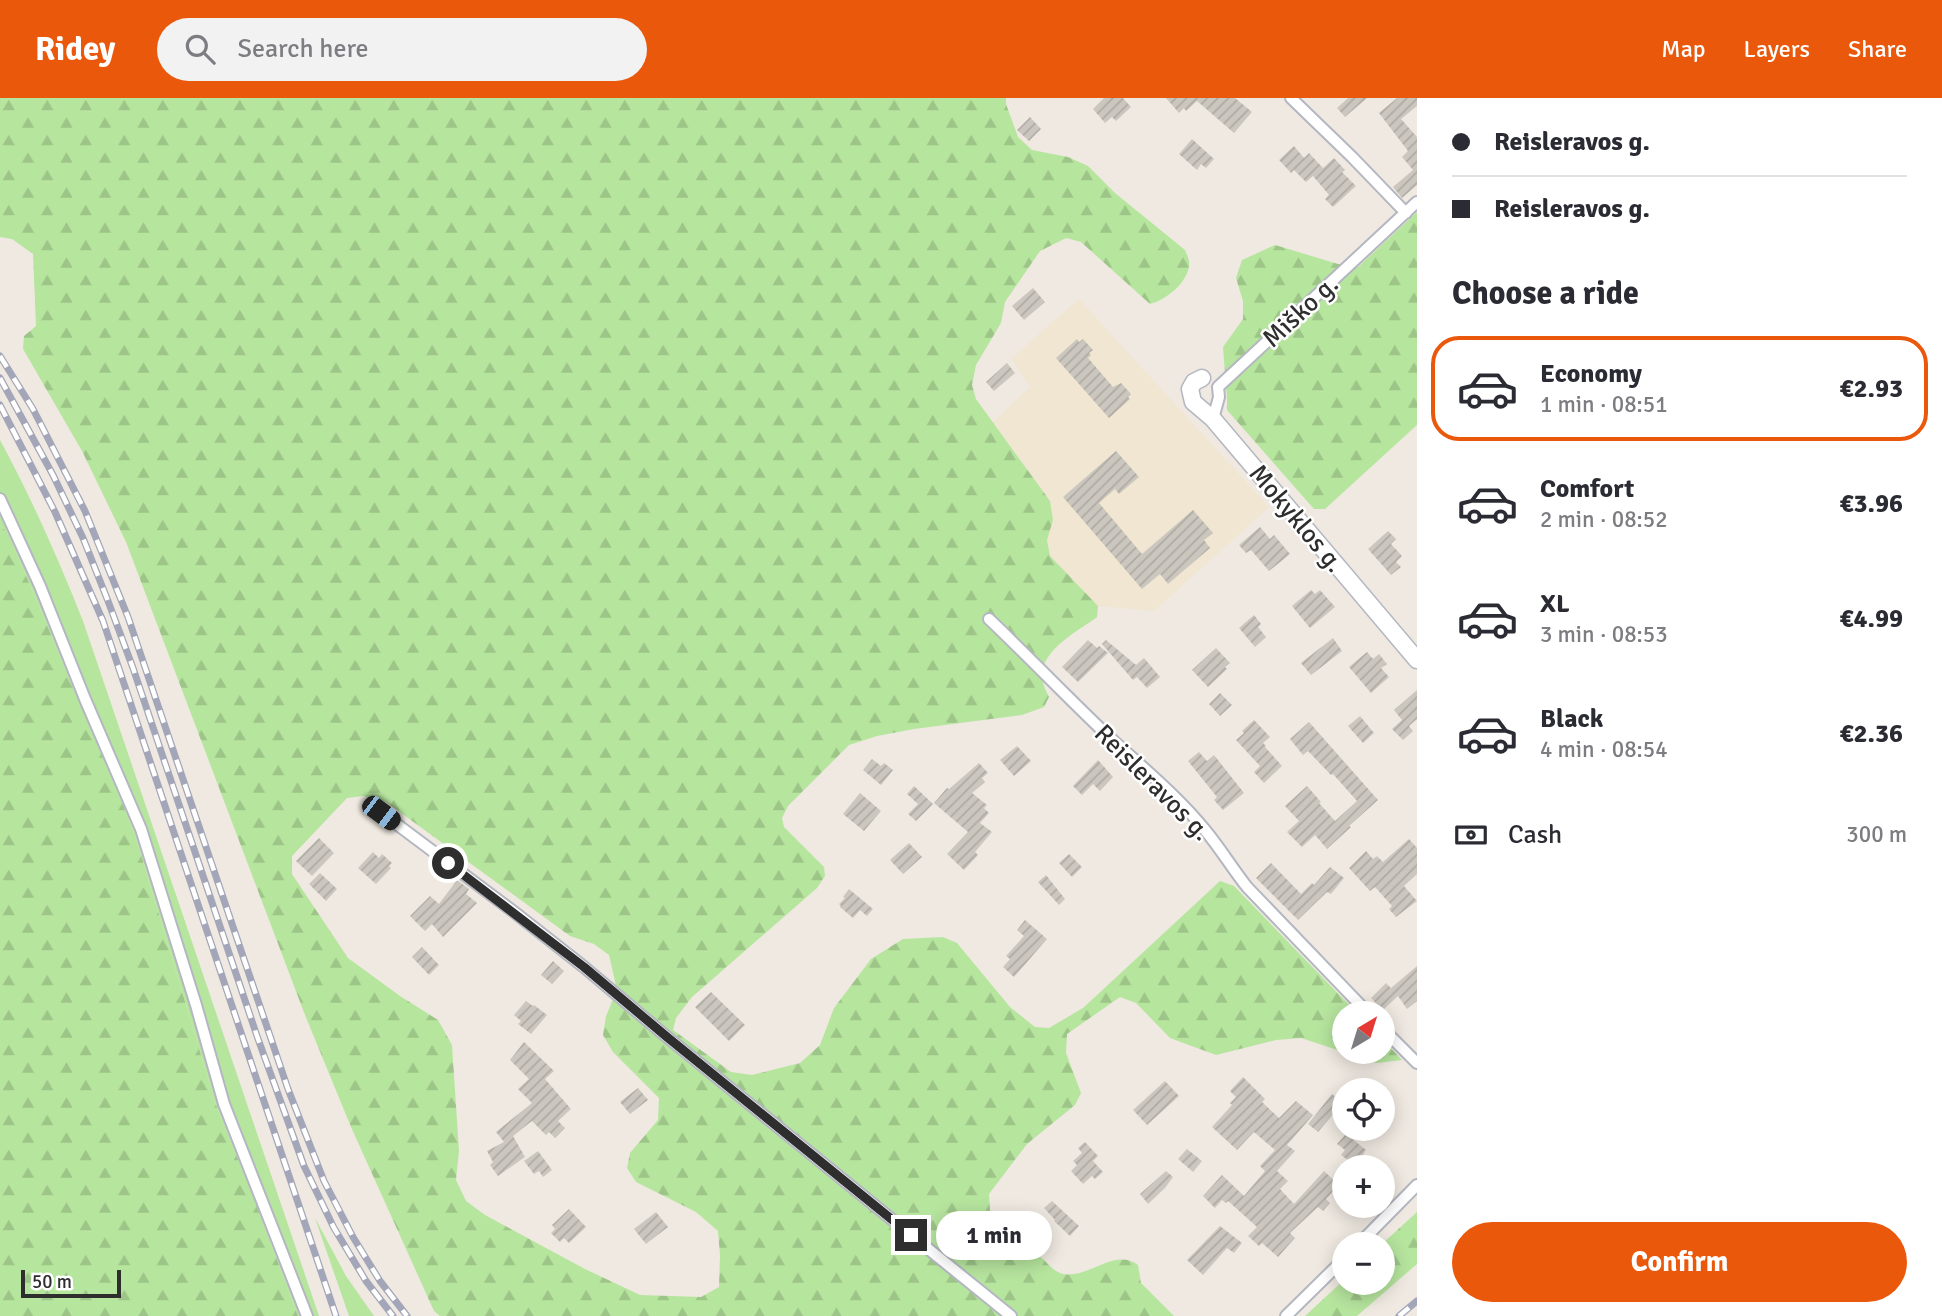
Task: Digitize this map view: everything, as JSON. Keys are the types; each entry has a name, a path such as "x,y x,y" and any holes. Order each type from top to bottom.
{"main road":[{"name":"Mokyklos g.","path":"1202,378 1194,382 1190,389 1193,402 1213,419 1417,660"}],"street":[{"path":"1291,98 1406,212"},
{"name":"Miško g.","path":"1218,387 1417,202"},
{"path":"1202,378 1214,382 1218,387 1219,397 1213,419"},
{"path":"0,499 40,586 141,829 196,1005 223,1104 307,1316"},
{"name":"Reisleravos g.","path":"989,619 1184,807 1205,830 1247,887 1356,1001"},
{"path":"370,806 584,967 1011,1316"},
{"path":"1395,1041 1417,1063"},
{"path":"1371,1232 1417,1185"},
{"path":"1286,1316 1332,1271"}],"shaded area":[{"path":"1079,299 1269,507 1154,611 1098,606 1050,556 1047,540 1053,520 1050,501 993,422 1030,387 1011,359"}],"green space":[{"path":"0,98 1006,98 1018,137 1032,150 1068,157 1088,166 1115,193 1185,250 1189,266 1184,279 1169,295 1150,304 1081,242 1066,238 1040,251 1005,302 1001,323 976,365 972,385 976,399 1050,501 1053,520 1047,540 1050,556 1098,606 1097,617 1069,636 1046,661 1042,671 1049,697 1044,707 1022,715 914,729 849,745 788,806 782,818 784,827 824,867 825,876 817,888 692,997 676,1018 673,1030 731,1072 752,1075 800,1063 820,1045 834,1008 871,959 903,939 943,937 957,943 1010,1007 1035,1027 1049,1028 1083,1008 1220,881 1234,886 1345,1001 1332,1001 1332,1048 1301,1038 1276,1040 1216,1055 1170,1038 1136,1003 1120,997 1067,1034 1066,1053 1081,1093 1075,1105 1027,1144 989,1194 990,1211 1053,1269 1060,1273 1080,1273 1110,1262 1129,1260 1138,1265 1141,1283 1174,1316 440,1316 434,1311 351,1127 305,1015 126,542 82,451 23,349 24,336 36,326 33,254 12,239 0,237","holes":["363,796 386,802 570,936 594,944 609,955 617,990 606,1016 603,1035 613,1052 659,1098 658,1120 630,1153 627,1168 636,1182 696,1212 718,1231 719,1287 701,1297 640,1295 585,1269 485,1215 466,1201 456,1180 459,1151 452,1045 438,1020 348,958 292,874 292,856 347,798"]},
{"path":"1417,212 1417,425 1325,509 1314,509 1227,410 1223,347 1243,319 1243,301 1236,278 1242,260 1275,245 1338,264 1358,267"},
{"path":"0,440 44,529 83,621 319,1316 298,1316 215,1102 134,831 8,533 0,525"},
{"path":"0,525 8,533 134,831 215,1102 298,1316 0,1316"},
{"path":"1417,1212 1417,1264 1395,1283 1395,1232"},
{"path":"315,1218 346,1276 374,1316 349,1316"},
{"path":"1332,1291 1332,1295 1381,1295 1357,1316 1305,1316"}],"building":[{"path":"1104,98 1123,98 1131,107 1116,121 1112,117 1105,123 1093,109"},
{"path":"1166,98 1235,98 1252,112 1234,133 1197,101 1186,111 1184,108 1179,113"},
{"path":"1348,98 1367,98 1345,117 1337,108"},
{"path":"1397,98 1417,98 1417,106 1401,119 1417,137 1417,185 1402,198 1393,187 1413,170 1402,157 1408,151 1379,113"},
{"path":"1030,117 1041,129 1029,141 1017,130"},
{"path":"1192,139 1214,159 1206,168 1201,164 1197,170 1179,154"},
{"path":"1294,146 1304,158 1309,153 1323,168 1334,158 1345,170 1342,172 1356,186 1333,207 1325,199 1329,195 1313,176 1306,182 1294,170 1291,173 1279,160"},
{"path":"1033,288 1045,302 1024,320 1012,306"},
{"path":"1077,339 1079,342 1083,339 1093,350 1088,358 1113,387 1121,383 1131,394 1128,397 1130,399 1109,418 1056,358"},
{"path":"1007,363 1015,373 994,391 986,382"},
{"path":"1116,451 1139,477 1119,494 1115,489 1099,503 1142,554 1193,510 1213,533 1204,540 1210,548 1168,584 1160,574 1142,589 1063,497"},
{"path":"1260,527 1270,539 1274,535 1290,554 1269,571 1251,550 1246,553 1239,545"},
{"path":"1388,531 1396,539 1391,544 1402,556 1396,562 1401,567 1391,575 1368,549"},
{"path":"1311,590 1315,594 1320,590 1335,607 1310,628 1292,606"},
{"path":"1254,615 1261,624 1258,627 1266,637 1255,647 1239,628"},
{"path":"1333,638 1342,651 1311,675 1301,663"},
{"path":"1088,640 1108,653 1078,682 1062,667"},
{"path":"1106,640 1136,665 1144,658 1160,677 1147,688 1137,677 1133,680 1102,644"},
{"path":"1216,648 1230,663 1208,687 1192,670"},
{"path":"1367,652 1373,659 1379,654 1387,664 1381,668 1389,677 1371,693 1349,667"},
{"path":"1417,690 1417,719 1409,726 1413,731 1403,740 1392,729 1402,720 1394,710"},
{"path":"1220,693 1232,705 1220,716 1209,704"},
{"path":"1360,716 1374,733 1363,743 1348,726"},
{"path":"1254,720 1270,737 1263,743 1282,766 1264,783 1254,772 1260,766 1236,740"},
{"path":"1309,722 1378,800 1327,849 1315,835 1302,847 1287,832 1299,821 1285,806 1307,786 1335,821 1357,801 1333,774 1308,751 1303,755 1290,739"},
{"path":"1017,746 1031,761 1014,776 1000,760"},
{"path":"1199,752 1207,761 1214,755 1244,793 1223,810 1214,800 1217,797 1188,761"},
{"path":"872,759 893,770 881,785 863,770"},
{"path":"1098,760 1113,777 1100,791 1093,784 1082,795 1073,786"},
{"path":"979,763 988,773 982,778 985,782 972,793 987,805 984,808 989,813 980,823 992,832 975,852 978,855 964,870 947,854 968,832 934,803 947,788"},
{"path":"914,786 933,804 916,821 908,814 918,804 907,794"},
{"path":"860,793 881,811 864,831 843,814"},
{"path":"319,838 334,853 312,876 296,861"},
{"path":"1409,839 1417,848 1417,874 1404,886 1417,901 1396,917 1389,909 1392,906 1375,887 1370,891 1349,868 1366,851 1373,859 1377,856 1383,862"},
{"path":"909,843 922,857 903,874 890,860"},
{"path":"373,852 379,858 382,854 392,863 389,866 391,868 376,884 358,868"},
{"path":"1069,854 1082,867 1072,877 1059,863"},
{"path":"1271,863 1301,894 1312,883 1314,885 1330,867 1344,878 1331,894 1327,892 1298,920 1256,878"},
{"path":"320,873 337,889 326,901 309,884"},
{"path":"1046,875 1065,899 1059,905 1038,882"},
{"path":"457,880 469,889 466,894 477,903 443,937 432,924 425,931 410,916 430,896 439,904"},
{"path":"849,889 873,909 867,916 860,910 853,918 840,907 839,904"},
{"path":"1025,920 1047,939 1014,977 1003,967 1010,959 1006,956 1024,936 1017,930"},
{"path":"422,947 439,965 429,975 412,957"},
{"path":"553,961 564,971 552,984 541,975"},
{"path":"1417,966 1417,1001 1407,1009 1398,996 1393,1001 1374,1001 1371,998 1386,983 1391,988"},
{"path":"711,992 745,1025 729,1041 695,1007"},
{"path":"526,1001 547,1015 531,1034 518,1024 521,1021 514,1015"},
{"path":"524,1042 554,1071 545,1079 571,1109 558,1121 565,1128 555,1138 549,1132 546,1135 532,1121 513,1136 525,1157 498,1176 490,1165 493,1162 487,1151 504,1142 496,1132 532,1103 518,1089 529,1079 510,1060"},
{"path":"1243,1077 1265,1099 1262,1102 1279,1118 1296,1101 1313,1115 1287,1145 1295,1151 1277,1171 1288,1181 1280,1189 1294,1204 1324,1171 1332,1178 1332,1193 1326,1199 1330,1203 1323,1211 1318,1207 1290,1233 1295,1238 1278,1257 1262,1243 1259,1246 1248,1236 1257,1227 1228,1201 1226,1203 1222,1200 1215,1208 1203,1196 1222,1175 1244,1196 1265,1171 1260,1166 1275,1150 1254,1132 1237,1150 1212,1127 1236,1097 1230,1091"},
{"path":"1165,1081 1179,1096 1147,1125 1133,1110"},
{"path":"638,1088 648,1100 630,1114 620,1102"},
{"path":"1332,1094 1332,1116 1318,1132 1308,1124"},
{"path":"1340,1141 1355,1141 1366,1150 1364,1155 1341,1155 1345,1150 1337,1144"},
{"path":"1085,1142 1098,1156 1093,1161 1103,1172 1095,1179 1092,1176 1083,1184 1071,1171 1077,1165 1073,1161 1082,1153 1078,1148"},
{"path":"1187,1149 1202,1161 1193,1172 1178,1159"},
{"path":"538,1151 552,1170 543,1177 539,1171 534,1174 524,1161"},
{"path":"1166,1171 1173,1177 1148,1204 1140,1194"},
{"path":"1052,1201 1079,1226 1070,1236 1044,1208"},
{"path":"569,1209 586,1227 569,1243 564,1238 560,1242 551,1233 555,1229 552,1225"},
{"path":"656,1212 668,1227 646,1244 634,1229"},
{"path":"1220,1226 1242,1243 1234,1253 1227,1248 1203,1275 1187,1260"}],"railway":[{"path":"0,356 33,409 85,511 128,617 288,1089 324,1181 380,1281 407,1316"},
{"path":"0,378 53,475 83,538 108,601 304,1166 334,1228 366,1281 393,1316"},
{"path":"0,405 55,512 103,621 336,1316"},
{"path":"1399,1316 1417,1301"}],"route":[{"path":"448,863 584,967 911,1235"}]}
